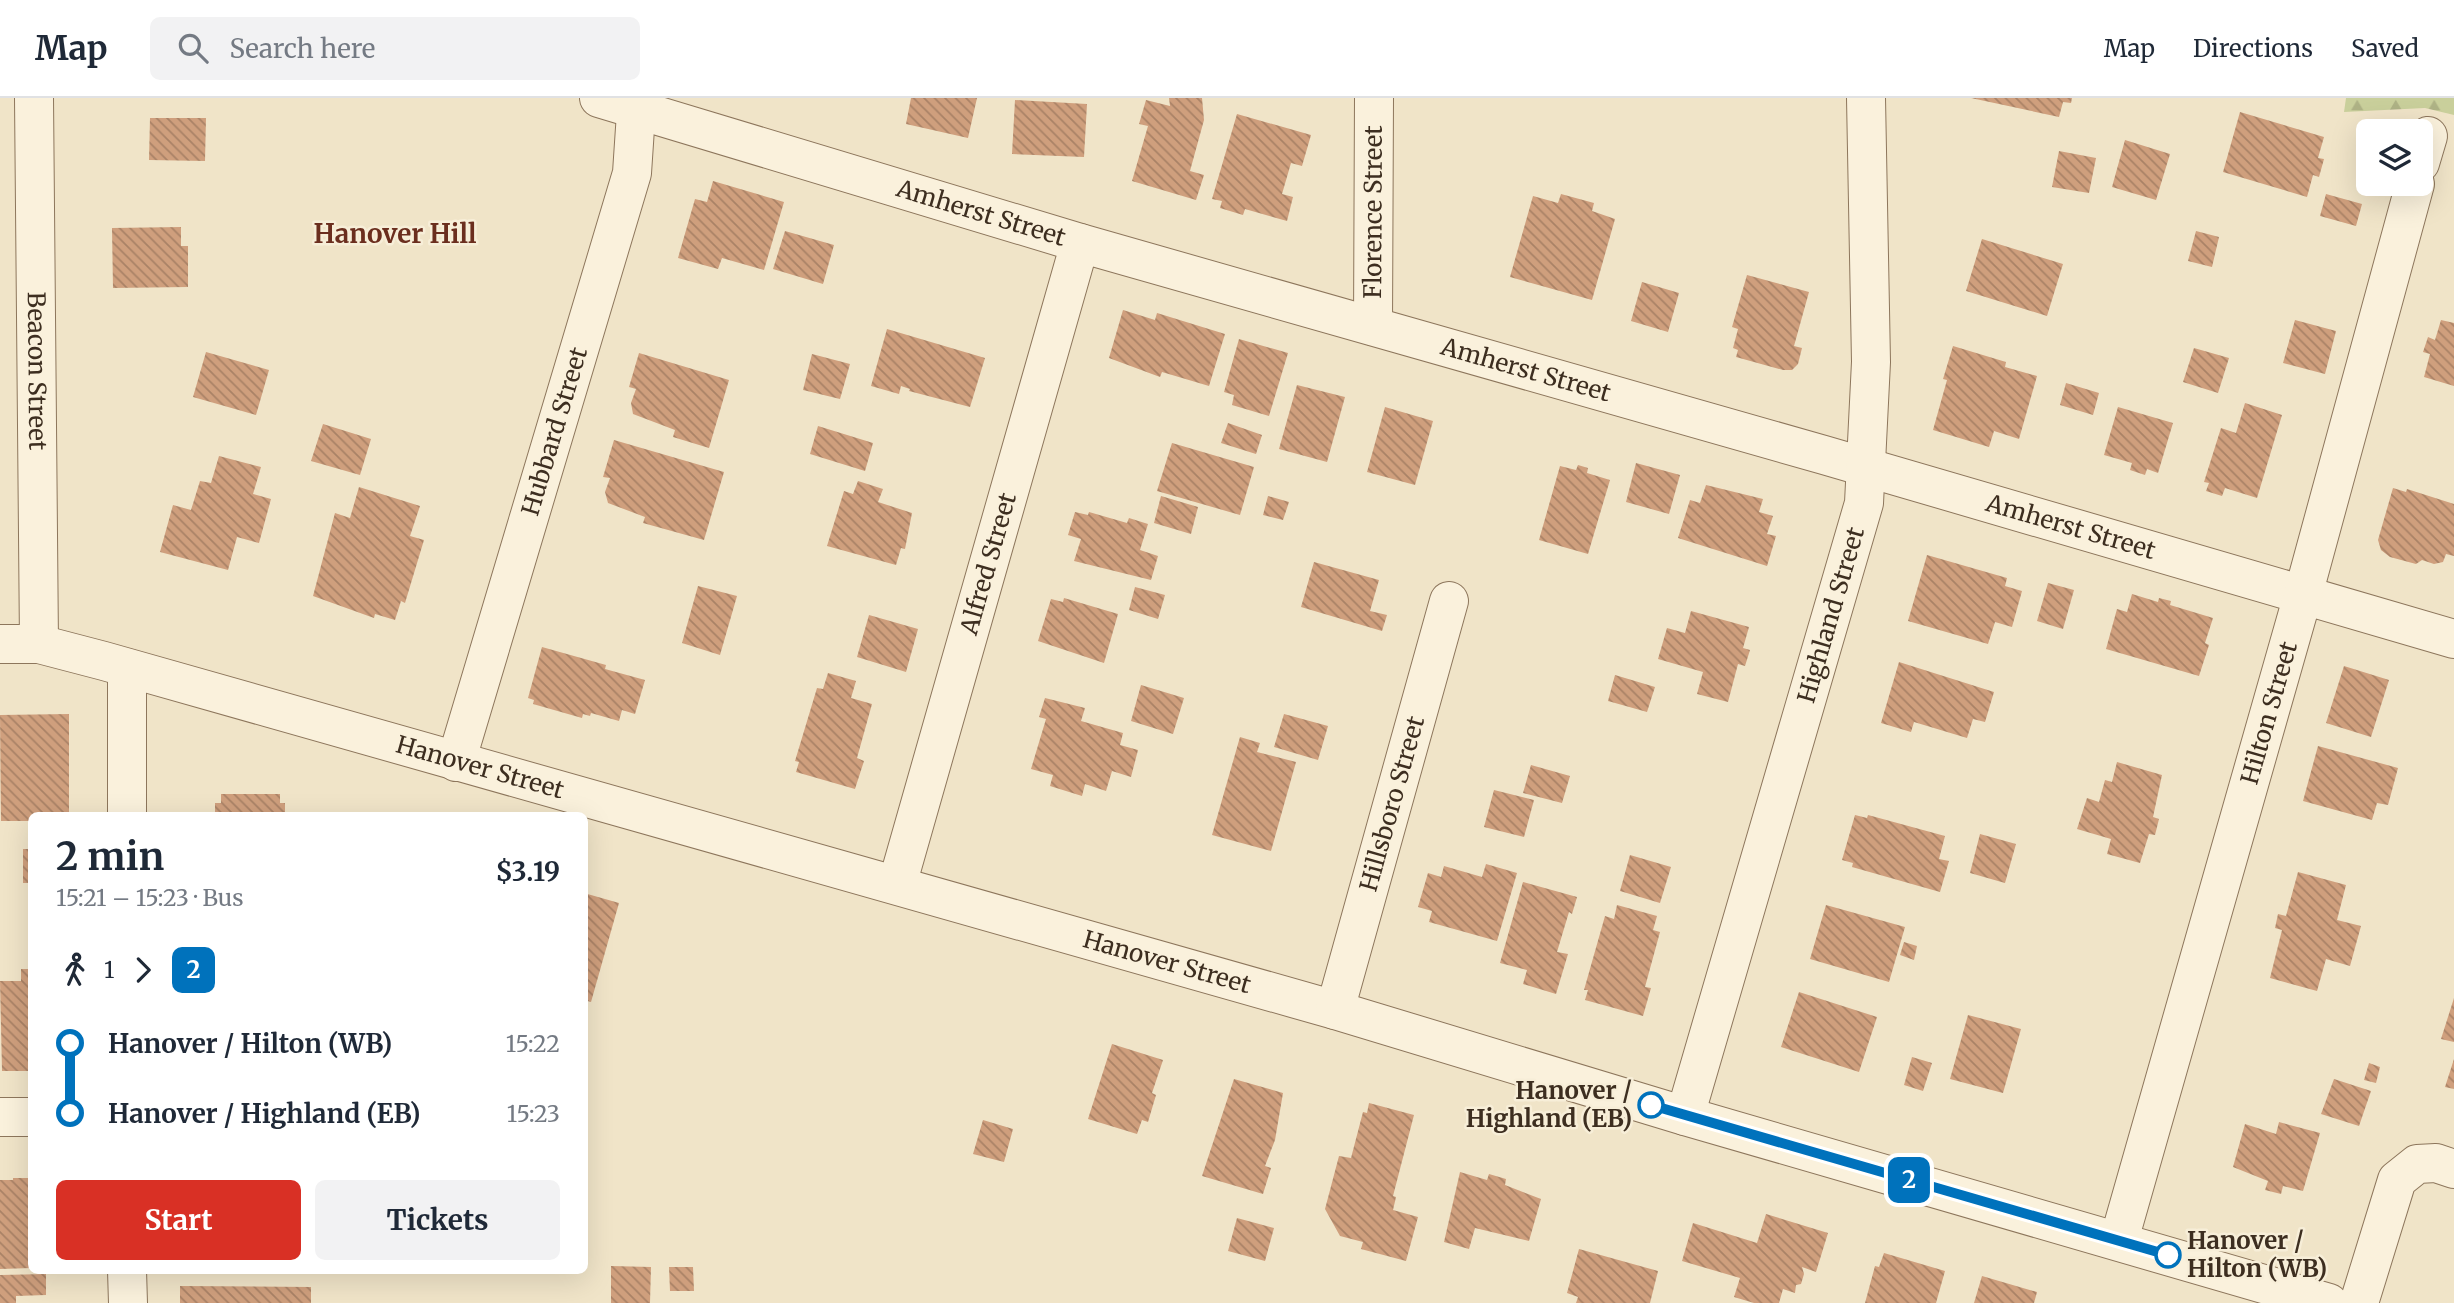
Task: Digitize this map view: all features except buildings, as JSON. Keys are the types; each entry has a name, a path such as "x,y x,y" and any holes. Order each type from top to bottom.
{"street":[{"name":"Beacon Street","path":"34,98 39,644"},
{"name":"Amherst Street","path":"599,98 637,104 1080,243 1868,467 2454,639"},
{"name":"Florence Street","path":"1373,326 1374,98"},
{"name":"Highland Street","path":"1685,1116 1864,503 1868,467 1871,362 1866,98"},
{"name":"Hubbard Street","path":"456,762 632,173 637,104"},
{"name":"Hilton Street","path":"2119,1240 2303,595 2412,196"},
{"name":"Alfred Street","path":"897,885 1080,243"},
{"name":"Hillsboro Street","path":"1335,1010 1449,601"},
{"name":"Hanover Street","path":"0,644 39,644 897,885 1335,1010 1685,1116 2329,1303"},
{"path":"127,668 127,812"},
{"path":"0,1117 28,1117"},
{"path":"2359,1303 2396,1180 2417,1164 2436,1163 2454,1169"},
{"path":"127,1274 128,1303"}],"green space":[{"path":"2346,98 2454,98 2454,115 2425,108 2344,112"}],"bus line":[{"name":"2","path":"1651,1105 2168,1255"}],"place":[{"name":"Hanover / Highland (EB)","path":"1651,1105"},
{"name":"Hanover / Hilton (WB)","path":"2168,1255"}],"district":[{"name":"Hanover Hill","path":"395,234"}]}
